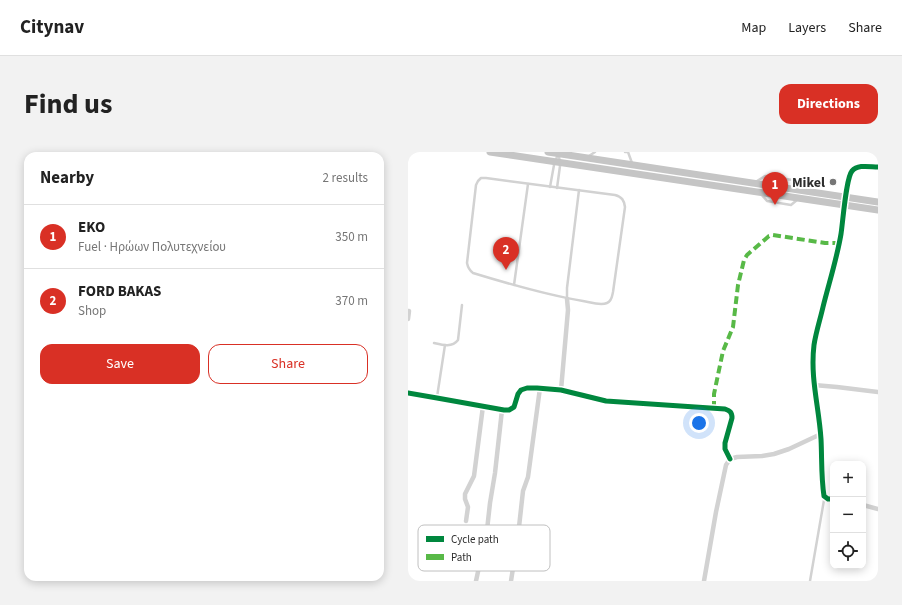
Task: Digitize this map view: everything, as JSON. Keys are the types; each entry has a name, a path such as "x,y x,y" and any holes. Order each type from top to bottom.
{"main road":[{"path":"490,152 878,210"},
{"path":"548,152 878,202"}],"street":[{"path":"830,499 824,496 822,487 821,434 814,385 814,346 838,248 849,177 857,168 878,167"},
{"path":"561,390 568,310 567,299"},
{"path":"408,319 409,311"},
{"path":"814,385 837,386 878,392"},
{"path":"408,394 509,410 514,407 518,394 522,390 527,388 540,388 561,390 606,401 730,410 732,418 725,443 725,449 730,460"},
{"path":"519,525 523,492 528,477 540,388"},
{"path":"466,521 468,507 465,494 474,476 483,406"},
{"path":"488,525 502,410"},
{"path":"704,581 726,465 730,460 738,457 762,456 783,452 821,434"},
{"path":"866,506 878,509"},
{"path":"476,581 478,571"},
{"path":"511,581 513,571"}],"lane":[{"path":"587,158 595,152"},
{"path":"625,152 628,152 633,165"},
{"path":"557,188 559,154"},
{"path":"550,187 559,154"},
{"path":"481,178 486,178 528,184 619,196 624,202 625,207 613,292 611,300 607,303 599,304 567,299 473,273 468,267 467,263 476,185 478,181 481,178"},
{"path":"514,285 528,184"},
{"path":"567,299 567,288 579,190"},
{"path":"434,343 451,345 458,340 462,305"},
{"path":"437,398 445,345"},
{"path":"810,581 824,500 826,498"}],"marked path":[{"path":"714,409 714,394 723,351 733,327 738,285 744,260 747,255 769,236 773,235 825,243 839,243"}],"cycle path":[{"path":"830,499 824,496 823,489 821,439 813,369 814,345 841,234 846,191 850,175 857,167 878,167"},
{"path":"408,393 504,410 509,410 514,407 518,394 521,390 527,388 561,390 606,401 725,409 732,414 725,443 725,449 730,459"}],"place":[{"name":"Mikel","path":"833,182"},
{"name":"EKO","path":"775,205"},
{"name":"FORD BAKAS","path":"506,270"}]}
